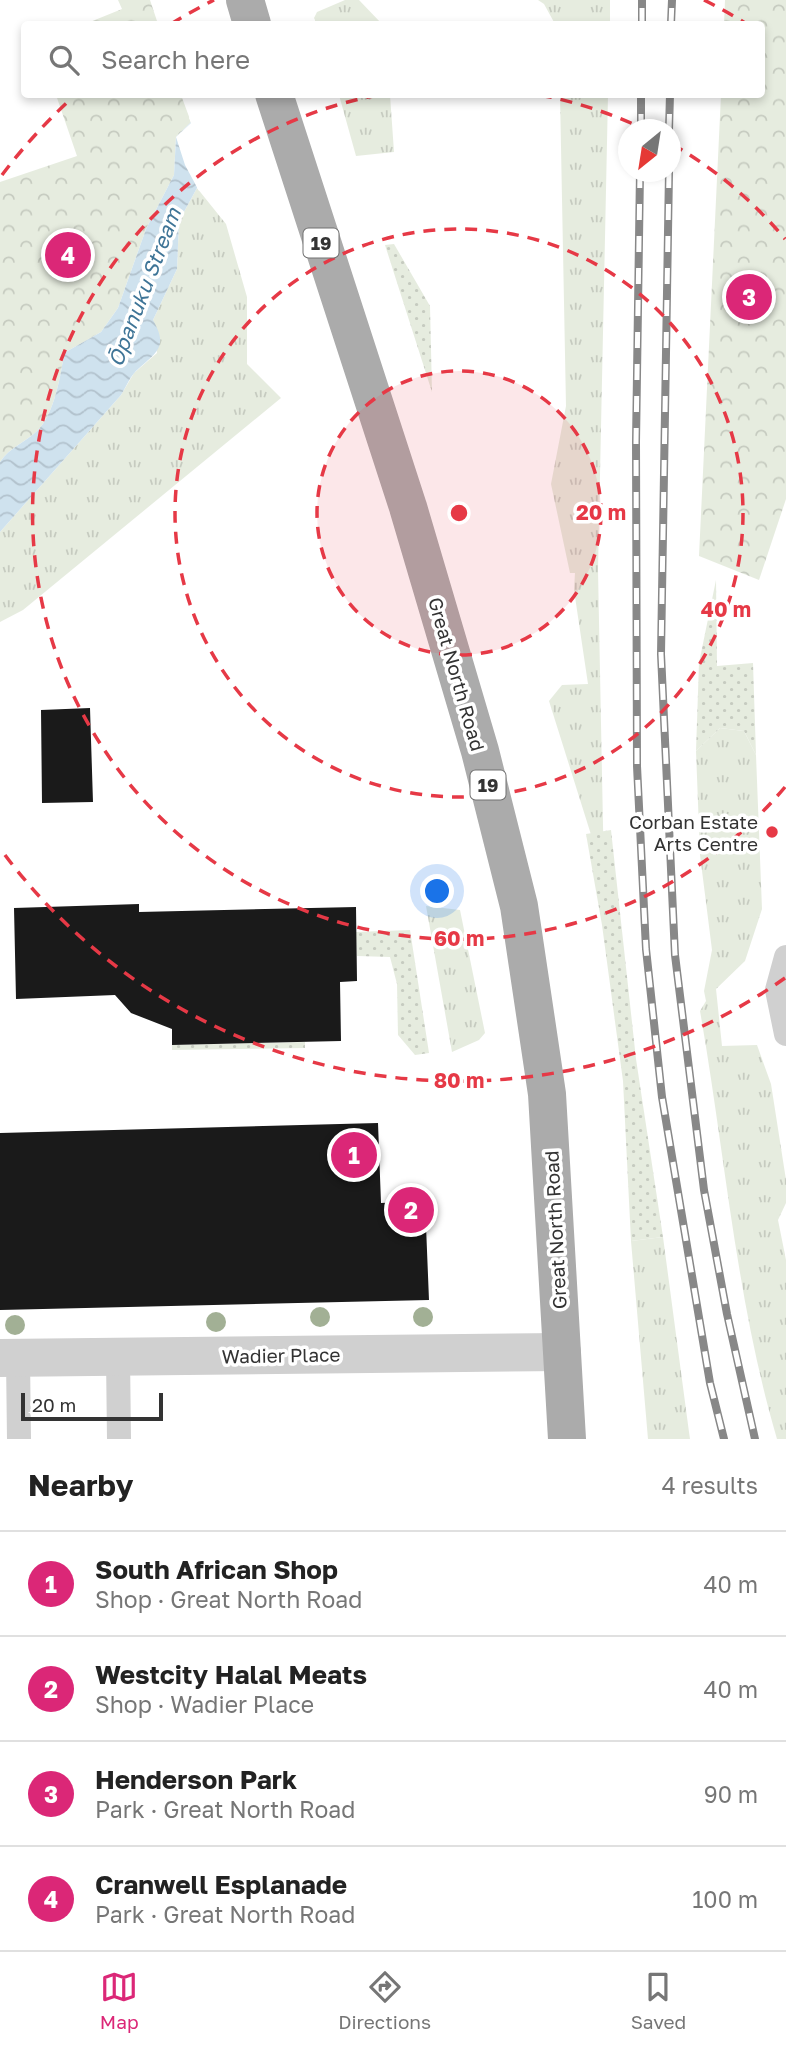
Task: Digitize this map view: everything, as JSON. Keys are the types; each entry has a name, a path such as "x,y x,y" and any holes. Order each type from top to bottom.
{"main road":[{"path":"245,0 251,21"},
{"name":"Great North Road","path":"275,98 363,376 408,507 480,751 519,906 547,1094 567,1439"}],"street":[{"name":"Wadier Place","path":"9,1358 562,1352"}],"lane":[{"path":"786,957 777,990 786,1034"},
{"path":"118,1356 118,1439"},
{"path":"9,1358 19,1439"}],"green space":[{"path":"118,0 150,0 157,21 92,21 122,9"},
{"path":"345,0 359,0 379,21 315,21 317,12"},
{"path":"538,0 610,0 610,21 553,21 544,4"},
{"path":"725,0 786,0 786,499 759,580 699,556 721,98 765,98 765,21 724,21"},
{"path":"57,98 182,98 191,122 176,137 174,175 146,229 118,308 101,332 64,353 56,394 44,423 8,452 0,462 0,182 77,156"},
{"path":"340,98 390,98 394,152 356,156"},
{"path":"560,98 608,98 598,570 604,876 549,701 562,685 588,684 574,590 575,573 570,573 551,484 566,406"},
{"path":"197,188 226,224 247,297 247,364 281,398 23,610 0,622 0,532 121,395 134,373 157,353 153,320 177,269 179,221"},
{"path":"394,244 430,306 432,392 385,245"},
{"path":"716,580 717,666 753,663 756,755 744,731 720,728 696,751 699,663"},
{"path":"720,728 744,731 756,755 762,909 745,961 716,989 722,1046 757,1045 771,1084 786,1180 786,1203 778,1220 786,1260 786,1439 777,1439 751,1333 700,1011 706,1001 704,991 712,950 700,855 696,751"},
{"path":"611,830 636,1059 663,1237 631,1241 623,1081 602,925 586,834"},
{"path":"426,906 460,910 485,1033 479,1040 452,1052"},
{"path":"410,930 429,1053 415,1055 398,1035 397,984 390,957 357,956 356,932"},
{"path":"305,1042 305,1048 172,1050 172,1045"},
{"path":"663,1237 690,1439 648,1439 631,1241"}],"water":[{"name":"Ōpanuku Stream","path":"191,122 197,188 179,221 177,269 153,320 160,337 158,349 134,373 121,395 0,532 0,462 8,452 44,423 56,394 64,353 101,332 118,308 146,229 174,175 176,137"}],"pier":[{"path":"258,0 308,0 315,21 241,21"},
{"path":"200,98 258,98 199,191 185,165 176,137 191,123 189,118"}],"building":[{"path":"90,708 93,802 42,803 41,710"},
{"path":"139,904 139,912 356,907 357,981 340,982 341,1041 172,1045 172,1029 131,1013 115,995 16,999 14,908"},
{"path":"378,1123 381,1203 425,1201 429,1300 0,1310 0,1133"}],"railway":[{"path":"642,0 642,21"},
{"path":"671,21 672,0"},
{"path":"641,98 641,119"},
{"path":"669,119 670,98"},
{"path":"640,182 636,442 637,766 646,949 662,1097 710,1383 724,1439"},
{"path":"669,182 661,654 675,955 704,1190 727,1314 755,1439"}],"place":[{"name":"Cranwell Esplanade","path":"68,255"},
{"name":"Henderson Park","path":"749,297"},
{"name":"Corban Estate Arts Centre","path":"772,832"},
{"name":"South African Shop","path":"354,1155"},
{"name":"Westcity Halal Meats","path":"411,1210"}]}
